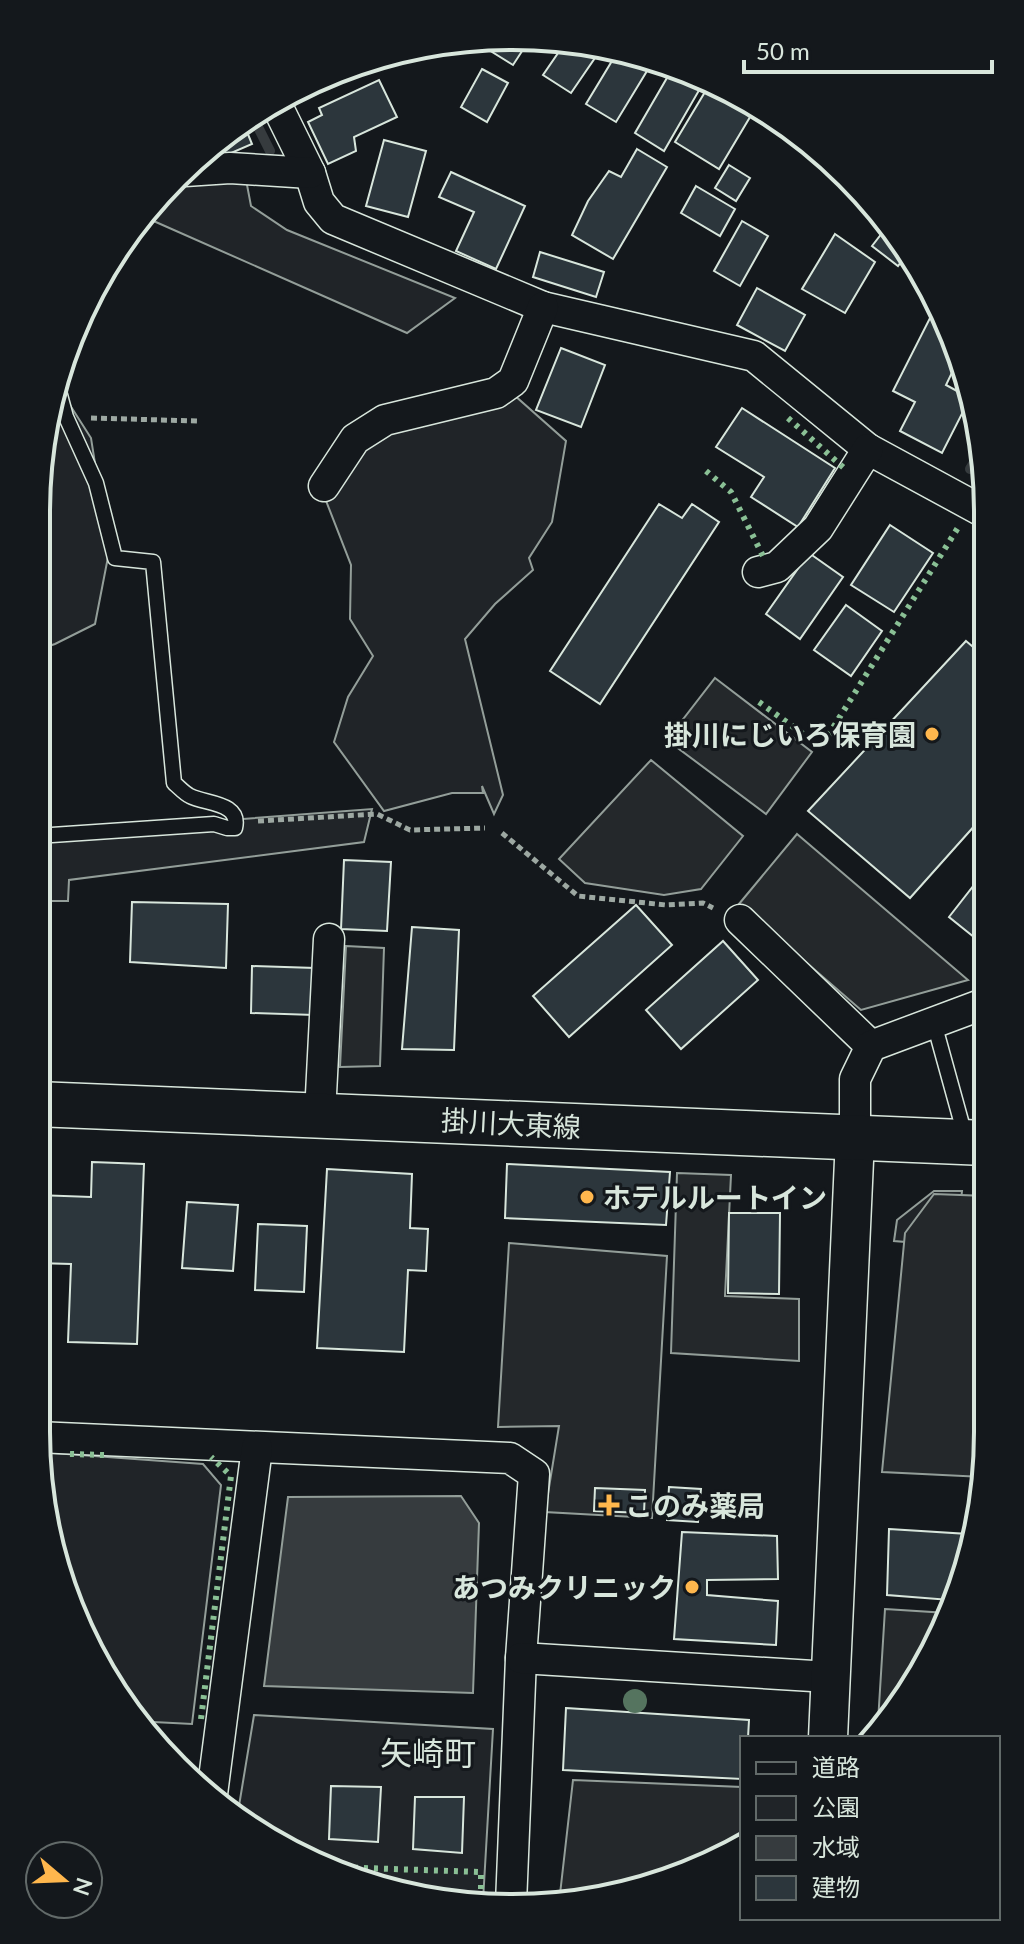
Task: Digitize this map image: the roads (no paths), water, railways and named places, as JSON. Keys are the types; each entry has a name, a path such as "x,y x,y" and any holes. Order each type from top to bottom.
{"main road":[{"name":"掛川大東線","path":"50,1104 974,1143"}],"street":[{"path":"280,112 310,173 319,202 333,219 543,307 754,356 868,449 974,506"},
{"path":"202,170 230,168 310,173"},
{"path":"324,486 355,439 385,420 496,393 513,381 543,307"},
{"path":"758,572 777,567 818,528 868,449"},
{"path":"740,920 871,1046"},
{"path":"320,1114 329,939"},
{"path":"828,1736 855,1138 855,1079 871,1046 974,1008"},
{"path":"50,1438 510,1458 534,1474 521,1658 511,1894"},
{"path":"213,1784 257,1448"},
{"path":"521,1658 829,1677"}],"lane":[{"path":"50,835 214,824 235,828 237,823 235,816 219,803 190,796 174,783 153,562 115,558 96,483 63,405"},
{"path":"934,1023 974,1137"}],"water":[{"path":"461,1496 479,1523 473,1693 264,1686 288,1497"}],"waterway":[{"path":"258,126 270,151"}],"place":[{"name":"掛川にじいろ保育園","path":"932,734"},
{"name":"ホテルルートイン","path":"587,1197"},
{"name":"このみ薬局","path":"609,1505"},
{"name":"あつみクリニック","path":"692,1587"}],"district":[{"name":"矢崎町","path":"428,1752"}]}
